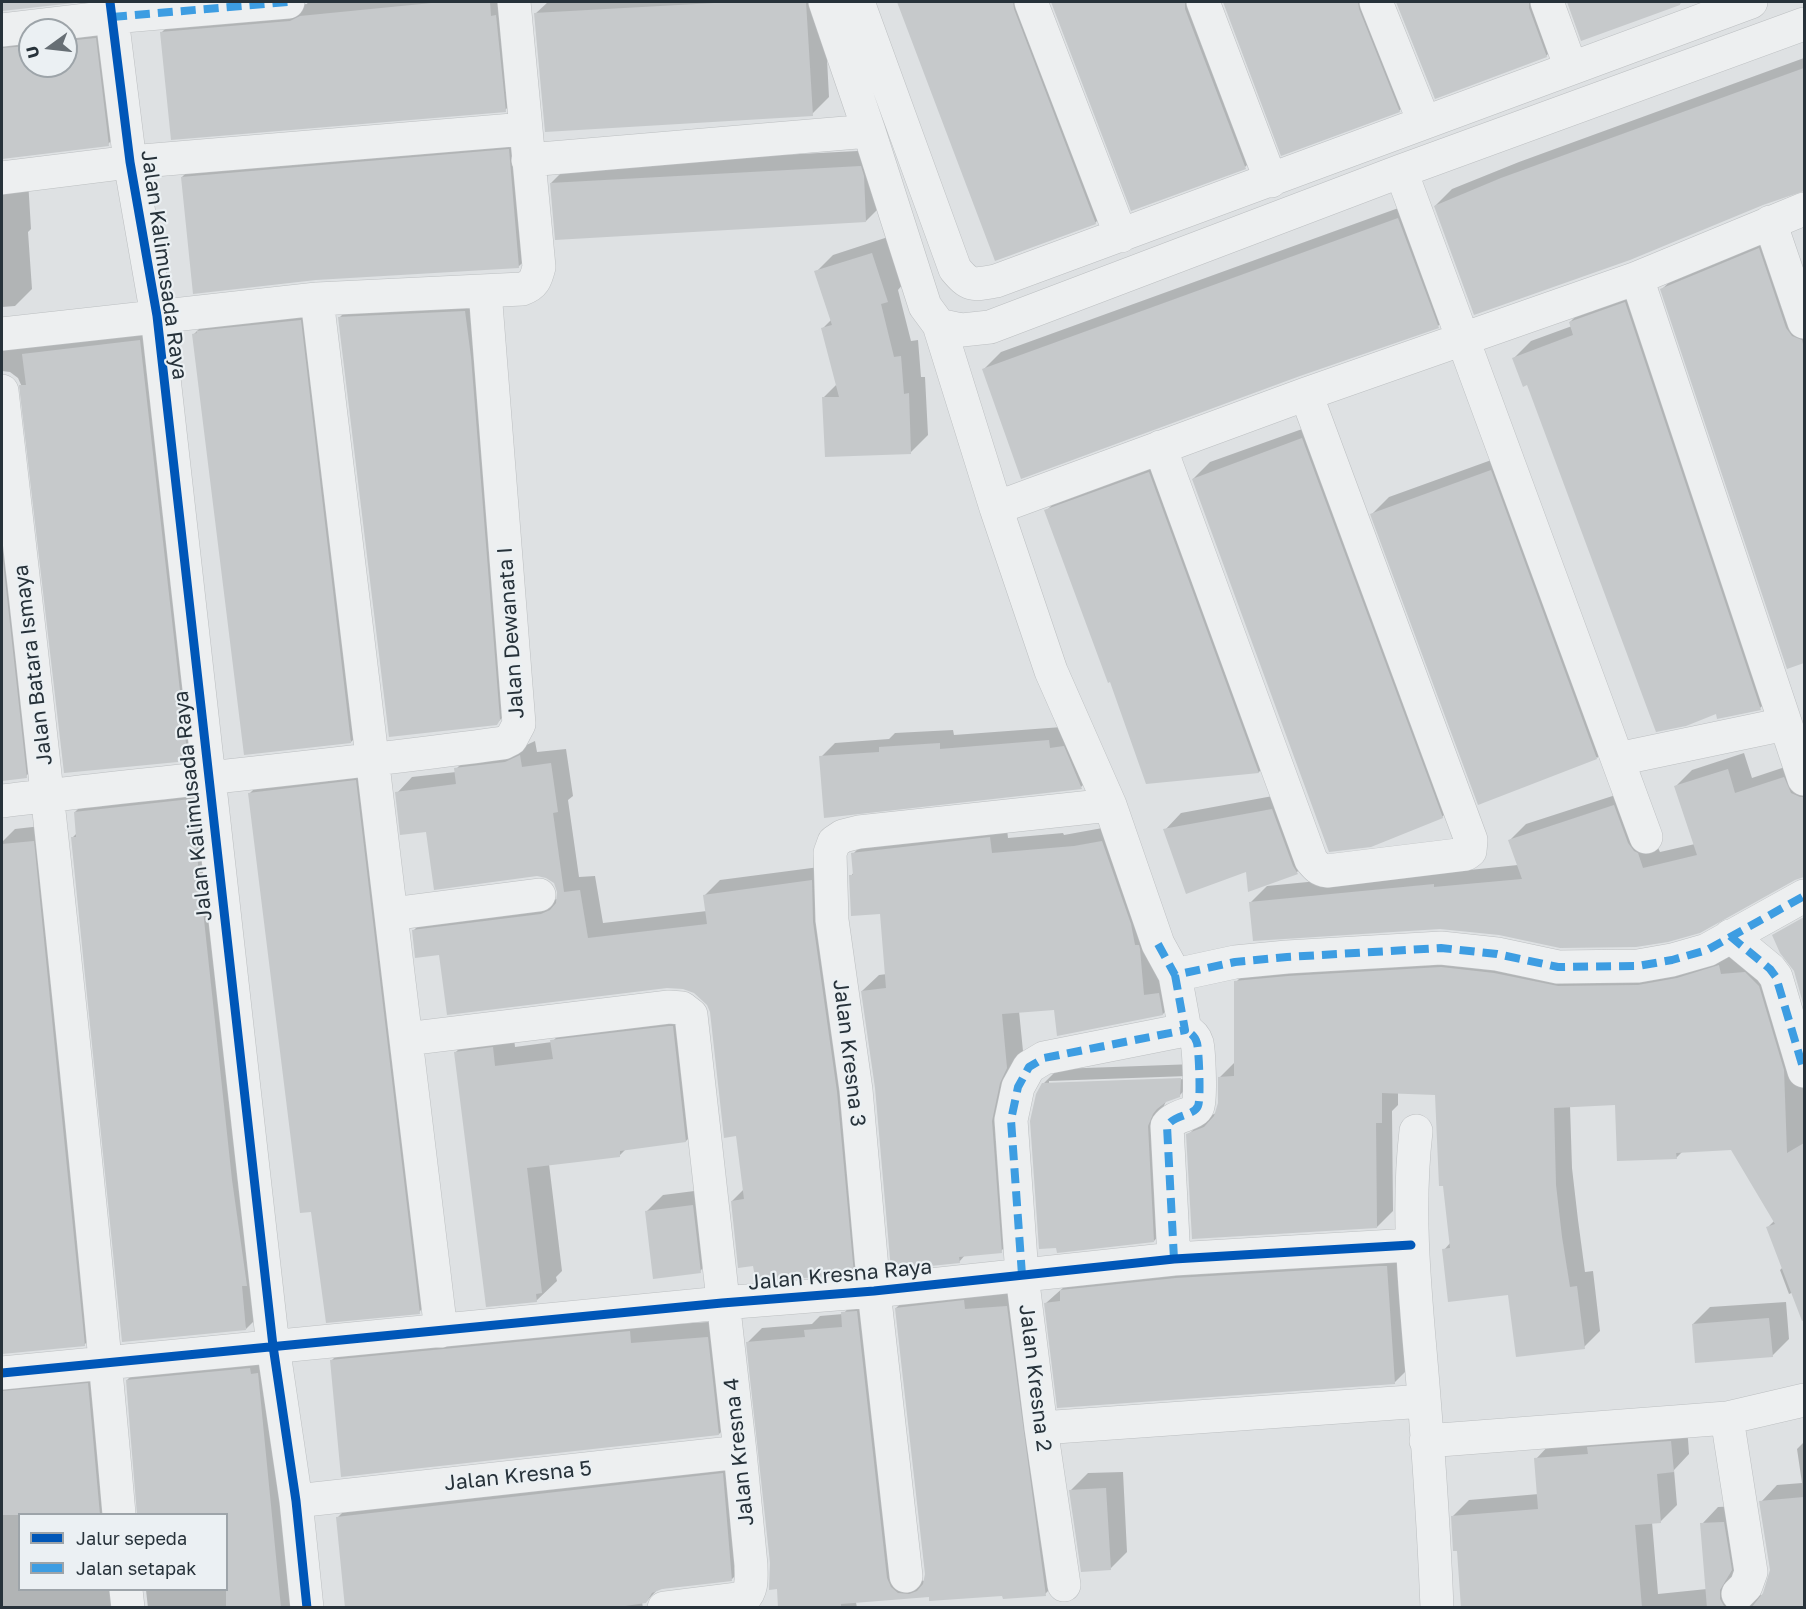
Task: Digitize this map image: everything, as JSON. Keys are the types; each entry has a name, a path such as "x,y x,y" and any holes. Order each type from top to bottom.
{"street":[{"path":"2,30 111,9 288,2"},
{"path":"2,334 317,299 522,289 532,286 539,267 514,2"},
{"path":"825,2 925,306 939,325 996,508 1051,671 1110,805 1158,944 1175,975 1185,1030 1193,1035 1197,1043 1200,1098 1198,1107 1194,1111 1171,1119 1167,1126 1174,1259"},
{"path":"858,2 955,269 965,281 977,284 996,281 1121,236 1751,2"},
{"path":"1030,2 1121,236"},
{"path":"1203,2 1271,181"},
{"path":"1377,2 1424,122"},
{"path":"1547,2 1571,68"},
{"name":"Jalan Kalimusada Raya","path":"111,9 130,162 157,316 273,1346 296,1501 308,1608"},
{"path":"939,325 962,330 990,327 1401,171 1804,24"},
{"path":"2,178 130,162 869,131"},
{"path":"1401,171 1646,837"},
{"path":"996,508 1305,394 1637,278 1804,209"},
{"path":"1770,222 1804,322"},
{"path":"1637,278 1804,779"},
{"name":"Jalan Dewanata I","path":"2,801 372,761 503,743 511,739 519,724 485,291"},
{"path":"317,299 441,1330"},
{"name":"Jalan Batara Ismaya","path":"2,391 48,796 106,1363 119,1513"},
{"path":"1160,447 1315,866 1327,871 1466,854 1470,851 1472,840 1305,394"},
{"path":"1618,759 1785,724"},
{"name":"Jalan Kresna 3","path":"906,1576 874,1291 856,1090 832,909 830,853 834,842 843,836 859,832 1110,805"},
{"path":"391,914 540,895"},
{"path":"1175,975 1234,962 1441,948 1497,954 1558,967 1638,966 1672,960 1707,950 1804,896"},
{"path":"1730,936 1770,969 1776,977 1804,1071"},
{"name":"Jalan Kresna 4","path":"406,1039 669,1007 682,1008 691,1015 751,1565 749,1593 744,1598 664,1608"},
{"name":"Jalan Kresna 2","path":"1064,1585 1022,1275 1011,1120 1018,1087 1029,1067 1044,1058 1185,1030"},
{"path":"1416,1131 1411,1245 1424,1401 1437,1608"},
{"name":"Jalan Kresna Raya","path":"2,1374 722,1303 874,1291 1174,1259 1411,1245"},
{"path":"1426,1441 1727,1418 1804,1400"},
{"path":"1041,1428 1424,1401"},
{"path":"1727,1418 1751,1572 1746,1586 1738,1594"},
{"name":"Jalan Kresna 5","path":"296,1501 740,1452"},
{"path":"126,1591 128,1608"}],"building":[{"path":"2,2 83,2 2,11"},
{"path":"442,2 490,2 491,16 496,15 506,112 171,140 160,32 290,21 300,16"},
{"path":"733,2 806,2 813,116 545,132 534,13"},
{"path":"897,2 1013,2 1096,224 995,261"},
{"path":"1051,2 1185,2 1185,9 1246,169 1131,211"},
{"path":"1223,2 1358,2 1400,112 1281,156"},
{"path":"1396,2 1529,2 1529,8 1547,57 1435,99"},
{"path":"1567,2 1680,2 1680,5 1581,41"},
{"path":"96,38 109,146 2,159 2,48 18,47 18,78 78,78 78,40"},
{"path":"1804,68 1804,191 1763,205 1630,260 1474,315 1434,206 1501,178"},
{"path":"509,149 519,268 316,280 193,294 181,177"},
{"path":"861,166 864,176 866,222 555,240 550,183"},
{"path":"1398,218 1439,328 1300,376 1021,479 982,369"},
{"path":"1759,248 1786,328 1792,336 1802,340 1804,348 1804,663 1787,669 1660,289"},
{"path":"872,253 888,302 881,304 894,357 901,356 904,394 909,393 911,454 825,457 822,397 839,397 821,328 832,325 814,271"},
{"path":"1625,302 1761,710 1717,719 1716,714 1686,726 1656,732 1527,385 1523,387 1512,358 1573,335 1569,322"},
{"path":"465,311 471,357 500,720 497,725 389,737 338,317"},
{"path":"301,320 351,743 244,755 192,334 197,333 196,331"},
{"path":"140,340 188,761 64,773 19,385 26,385 22,354"},
{"path":"1302,438 1443,818 1371,847 1329,852 1192,479"},
{"path":"1491,470 1597,759 1478,805 1370,514"},
{"path":"1149,472 1259,773 1146,784 1110,682 1108,683 1044,510"},
{"path":"2,552 27,778 2,781"},
{"path":"1049,740 1050,748 1064,746 1082,789 824,818 819,756 879,752 879,747 940,743 940,749"},
{"path":"520,755 522,767 551,763 558,812 553,813 564,892 580,890 588,938 707,924 703,895 812,880 813,922 837,1092 854,1274 756,1282 753,1266 738,1268 731,1201 744,1199 736,1136 724,1138 710,1012 707,1005 694,993 683,989 667,988 447,1015 439,955 415,958 412,930 541,914 550,910 556,903 557,892 554,883 537,876 434,890 426,832 400,835 395,792 456,784 454,768 505,762"},
{"path":"1728,769 1735,793 1784,777 1791,793 1804,797 1804,877 1700,933 1668,942 1636,947 1560,948 1499,935 1440,929 1253,941 1249,902 1434,884 1434,887 1522,879 1508,840 1614,805 1628,843 1638,853 1643,868 1697,855 1674,786"},
{"path":"356,780 420,1314 326,1323 311,1212 300,1213 248,793"},
{"path":"191,799 232,1180 247,1286 242,1286 246,1330 122,1342 71,837 76,837 74,812"},
{"path":"1272,809 1298,874 1248,892 1246,872 1186,894 1163,829"},
{"path":"990,837 992,853 1074,846 1102,841 1131,924 1135,945 1139,945 1144,995 1159,993 1163,1015 1057,1036 1054,1010 1002,1014 1007,1068 1000,1083 992,1121 1002,1253 959,1257 960,1263 891,1270 875,1088 861,991 886,988 880,914 851,916 849,875 853,875 851,853"},
{"path":"34,841 85,1346 2,1354 2,844"},
{"path":"1804,917 1804,1007 1794,971 1780,953 1772,935"},
{"path":"1719,965 1721,974 1745,972 1759,986 1784,1070 1787,1153 1804,1143 1804,1320 1802,1321 1766,1227 1775,1224 1731,1150 1676,1153 1677,1159 1617,1161 1615,1105 1554,1108 1556,1185 1562,1237 1570,1287 1577,1286 1585,1349 1516,1357 1508,1295 1448,1302 1442,1249 1450,1248 1443,1186 1439,1186 1435,1095 1382,1093 1382,1123 1376,1123 1377,1228 1192,1239 1186,1134 1204,1127 1214,1116 1218,1103 1218,1077 1234,1076 1234,981 1441,967 1494,973 1558,986 1638,985 1677,978"},
{"path":"673,1026 686,1142 620,1151 620,1157 527,1168 542,1293 536,1294 537,1302 486,1307 454,1052 493,1047 495,1066 553,1059 550,1040"},
{"path":"1181,1078 1180,1097 1166,1102 1157,1109 1148,1126 1154,1242 1057,1253 1056,1248 1039,1249 1030,1121 1036,1094 1042,1083"},
{"path":"693,1205 701,1273 653,1279 645,1211"},
{"path":"1387,1266 1395,1384 1057,1408 1044,1303 1060,1301 1060,1290 1176,1278"},
{"path":"964,1300 965,1309 1007,1306 1046,1596 1003,1599 1002,1596 929,1601 929,1597 841,1604 841,1608 778,1608 777,1589 769,1590 770,1563 746,1342 805,1337 804,1330 842,1327 841,1312 857,1311 887,1578 891,1587 898,1593 909,1594 917,1591 923,1584 925,1574 895,1308"},
{"path":"1769,1318 1773,1357 1695,1363 1692,1324"},
{"path":"630,1331 631,1343 708,1337 719,1435 341,1477 330,1360"},
{"path":"250,1368 251,1374 258,1373 281,1608 226,1608 228,1513 137,1513 126,1380"},
{"path":"88,1383 100,1513 2,1515 2,1391"},
{"path":"1671,1441 1674,1472 1657,1474 1661,1523 1635,1525 1642,1608 1461,1608 1457,1551 1453,1551 1451,1516 1538,1509 1534,1458 1588,1454 1587,1447"},
{"path":"723,1473 732,1581 662,1589 652,1593 646,1603 611,1608 345,1608 336,1517"},
{"path":"1106,1488 1111,1570 1081,1572 1069,1490"},
{"path":"1804,1497 1804,1608 1751,1608 1763,1593 1770,1570 1759,1501"},
{"path":"1724,1522 1732,1570 1720,1590 1720,1599 1725,1608 1707,1608 1700,1523"}],"marked path":[{"path":"112,17 288,2"},
{"path":"1158,944 1175,975 1235,962 1441,948 1497,954 1558,967 1638,966 1672,960 1707,950 1804,896"},
{"path":"1730,936 1770,969 1776,977 1804,1071"},
{"path":"1022,1275 1011,1120 1018,1087 1029,1067 1044,1058 1185,1030 1175,975"},
{"path":"1174,1259 1167,1126 1175,1119 1193,1112 1198,1106 1199,1095 1197,1043 1195,1038 1185,1030"}],"cycle path":[{"path":"110,2 130,162 157,316 273,1346 296,1501 307,1608"},
{"path":"2,1373 722,1303 874,1291 1174,1259 1411,1245"}]}
